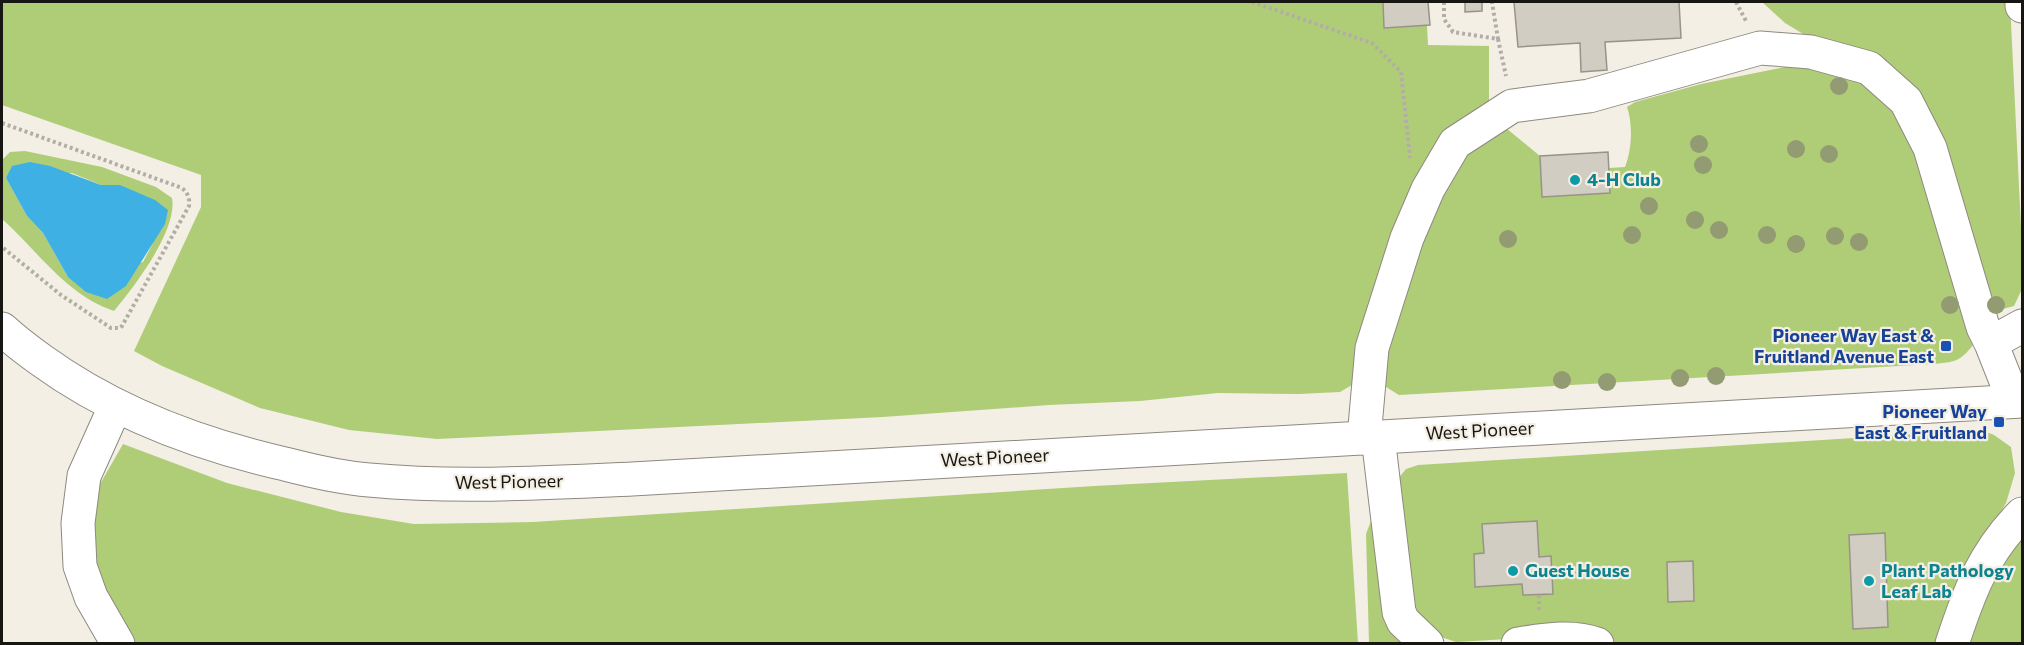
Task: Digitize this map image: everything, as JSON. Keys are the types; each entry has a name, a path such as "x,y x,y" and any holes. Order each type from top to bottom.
{"main road":[{"path":"1427,644 1403,621 1399,612 1371,437 1372,348 1407,238 1428,189 1455,143 1512,106 1588,96 1760,48 1811,52 1869,68 1906,101 1930,148 1983,327 2018,401"},
{"path":"1991,344 2022,326"},
{"name":"West Pioneer","path":"2,329 66,378 116,406 155,424 204,442 277,462 368,480 443,483 632,479 2018,401"},
{"path":"116,406 84,476 78,523 80,566 91,597 118,644"},
{"path":"1952,644 1977,576 2004,533 2022,514"},
{"path":"1518,644 1554,639 1583,639 1597,644"}],"path":[{"path":"1252,2 1372,43 1401,72 1411,168"},
{"path":"1444,2 1444,19 1453,32 1498,39"},
{"path":"1492,2 1512,106"},
{"path":"2,123 182,188 190,200 189,206 120,328 111,328 61,295 2,247"}],"green space":[{"path":"2,2 1383,2 1385,28 1427,25 1428,45 1489,46 1489,109 1470,124 1361,371 1352,385 1340,392 1218,393 1140,401 883,417 437,439 349,430 260,408 162,366 134,351 201,207 201,175 2,105"},
{"path":"1762,2 2010,2 2022,248 2022,289 2014,306 1999,310 1986,307 1927,109 1785,23"},
{"path":"1790,66 1828,71 1867,83 1884,94 1913,139 1969,323 1973,345 1964,355 1951,362 1933,364 1399,395 1386,387 1380,371 1441,179 1501,124 1540,156 1542,197 1610,193 1609,168 1625,167 1629,153 1631,129 1627,107 1635,102 1701,84"},
{"path":"25,151 102,167 156,187 172,198 172,211 162,241 143,273 114,311 97,304 67,283 2,219 2,160 10,152","holes":["72,173 101,185 153,243 143,262 68,277 43,233 27,216 6,178"]},
{"path":"1982,430 2011,447 2015,473 2006,503 1965,573 1942,644 1608,644 1564,636 1456,642 1438,636 1417,621 1396,481 1406,469 1418,465","holes":["1537,521 1539,557 1551,557 1553,594 1523,595 1522,584 1476,587 1474,554 1484,553 1483,524","1693,561 1694,601 1669,602 1667,562"]},
{"path":"123,444 227,483 341,512 414,524 533,522 1094,486 1347,473 1358,643 126,643 105,607 89,537 100,484"},
{"path":"1375,510 1411,643 1369,643 1366,534"},
{"path":"2022,532 2022,643 1967,644 1987,584"}],"water":[{"path":"30,162 50,166 101,185 120,185 155,200 168,210 165,224 126,286 107,299 86,292 68,277 43,233 27,216 6,178 12,166"}],"building":[{"path":"1383,2 1428,2 1430,25 1384,28"},
{"path":"1465,2 1482,2 1482,11 1465,12"},
{"path":"1514,2 1679,2 1681,38 1605,42 1607,70 1581,72 1580,43 1518,47"},
{"name":"4-H Club","path":"1608,152 1610,193 1542,197 1540,156"},
{"name":"Guest House","path":"1537,521 1539,557 1551,556 1553,594 1523,595 1522,584 1475,587 1474,554 1484,553 1482,524"},
{"name":"Plant Pathology Leaf Lab","path":"1885,533 1888,627 1853,629 1849,535"},
{"path":"1693,561 1694,601 1668,602 1667,562"}],"place":[{"name":"4-H Club","path":"1575,180"},
{"name":"Pioneer Way East & Fruitland Avenue East","path":"1946,346"},
{"name":"Pioneer Way East & Fruitland","path":"1999,422"},
{"name":"Guest House","path":"1513,571"},
{"name":"Plant Pathology Leaf Lab","path":"1869,581"}]}
